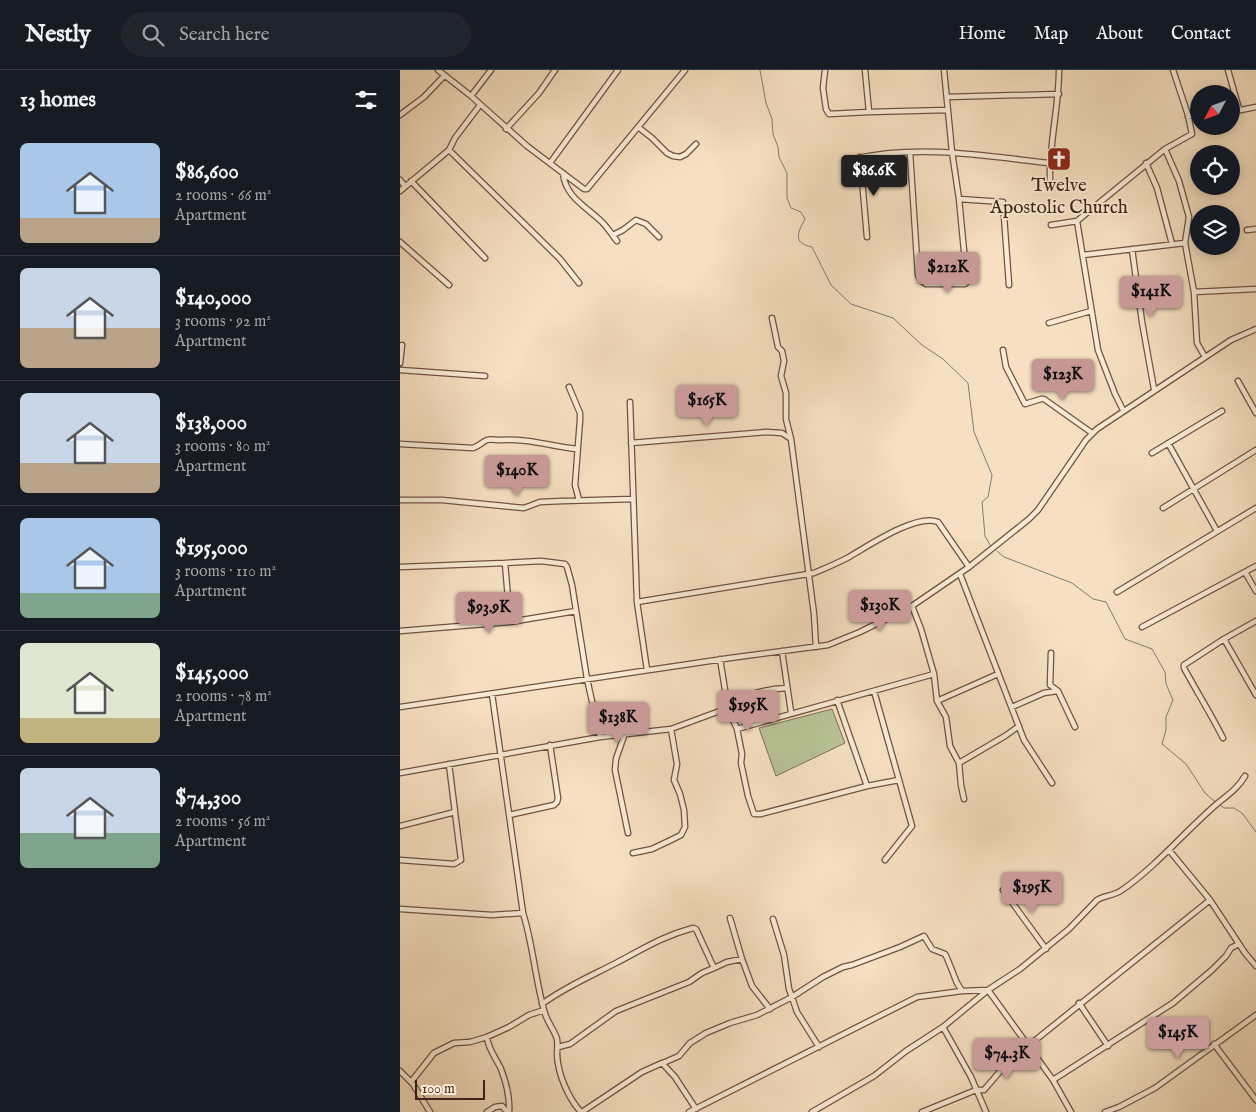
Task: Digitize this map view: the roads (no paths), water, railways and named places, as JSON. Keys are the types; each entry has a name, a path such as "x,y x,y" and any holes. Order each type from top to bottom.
{"street":[{"path":"438,70 471,96 506,129 584,189 589,188 685,70"},
{"path":"471,96 491,70"},
{"path":"506,129 539,93 555,70"},
{"path":"550,163 618,70"},
{"path":"825,70 823,88 829,114 947,110"},
{"path":"865,70 869,112"},
{"path":"910,152 918,275 920,280 926,284 965,284 967,282 960,200 952,152 944,70"},
{"path":"1050,180 1050,163 1059,94 1059,70"},
{"path":"1051,224 1077,221 1146,163 1165,149 1192,134 1173,70"},
{"path":"1228,70 1231,85"},
{"path":"401,114 434,88 444,76"},
{"path":"947,97 1059,94"},
{"path":"400,191 449,150 455,138 480,105"},
{"path":"1240,110 1256,107"},
{"path":"638,127 667,153 673,156 680,157 686,154 696,144"},
{"path":"1165,149 1179,181 1189,217 1185,243 1194,292 1197,342 1205,357"},
{"path":"449,150 560,259 579,283"},
{"path":"854,159 910,152 952,152 1050,163"},
{"path":"860,157 867,238"},
{"path":"1146,163 1157,188 1172,244"},
{"path":"563,173 563,180 574,198 600,220 617,241"},
{"path":"400,180 405,186"},
{"path":"411,181 485,258"},
{"path":"960,200 1003,202 1009,285"},
{"path":"613,235 636,220 646,224 659,237"},
{"path":"1077,221 1090,312 1098,350 1123,410"},
{"path":"1247,230 1256,228"},
{"path":"400,242 449,285"},
{"path":"1083,254 1185,243"},
{"path":"1132,249 1154,389"},
{"path":"1194,292 1256,289"},
{"path":"1049,323 1090,312"},
{"path":"772,318 778,347 782,352 784,361 781,376 786,393 786,418 791,439 809,574 816,647"},
{"path":"400,708 720,659 816,647 844,639 912,606 960,574 1020,527 1038,510 1092,433 1154,389 1231,340 1256,329"},
{"path":"400,363 402,345"},
{"path":"1003,350 1006,367 1025,404 1041,398 1044,399 1092,433"},
{"path":"400,370 485,376"},
{"path":"1238,381 1256,413"},
{"path":"569,387 580,413 575,484 579,500"},
{"path":"630,402 636,602 647,670"},
{"path":"1152,453 1222,411"},
{"path":"782,433 788,427"},
{"path":"632,443 766,432 782,433 791,439"},
{"path":"400,444 473,448 486,440 510,439 532,440 577,449"},
{"path":"1168,443 1217,530"},
{"path":"1163,508 1256,450"},
{"path":"400,500 442,500 524,508 540,502 633,499"},
{"path":"1118,592 1256,508"},
{"path":"636,602 809,574 830,567 886,535 910,524 934,520 938,522 969,567"},
{"path":"400,567 541,561 565,564 600,737"},
{"path":"505,563 510,622"},
{"path":"1142,627 1256,566"},
{"path":"1245,572 1256,591"},
{"path":"960,574 1027,747 1052,783"},
{"path":"912,606 934,674 940,708 946,717 950,746 960,763 964,800"},
{"path":"400,631 510,622 576,611"},
{"path":"1223,738 1184,667 1224,639 1256,621"},
{"path":"1224,639 1256,695"},
{"path":"782,651 791,712"},
{"path":"1051,653 1050,686 1058,691 1075,727"},
{"path":"720,659 728,708 737,729 742,754 741,763 754,814 761,814 867,786 899,780"},
{"path":"737,729 791,712 934,674"},
{"path":"938,701 998,674"},
{"path":"400,773 550,745 625,733 671,729 728,708 734,702 750,694 787,688"},
{"path":"874,691 912,826 885,860"},
{"path":"1012,707 1044,693 1058,691"},
{"path":"492,694 523,913 530,935 538,987 548,1023 556,1038 557,1055 562,1076 571,1098 582,1112 646,1069 679,1056 690,1043 706,1033 770,1009 836,970 900,947 924,936 932,948 944,954 947,958 962,991"},
{"path":"837,700 867,786"},
{"path":"960,763 1019,726"},
{"path":"633,853 652,849 681,835 685,827 682,802 674,780 677,764 671,729"},
{"path":"625,733 616,759 615,770 628,833"},
{"path":"510,815 554,805 558,802 550,745"},
{"path":"400,860 454,864 461,860 449,764"},
{"path":"812,1112 867,1081 943,1027 988,990 1020,970 1069,929 1097,900 1103,896 1120,892 1142,874 1219,802 1236,789 1245,776"},
{"path":"400,826 455,812"},
{"path":"1169,850 1210,900 1256,966"},
{"path":"1003,890 1046,949"},
{"path":"922,1112 976,1090 984,1090 1009,1061 1079,1003 1210,900"},
{"path":"400,909 492,915 523,913"},
{"path":"730,918 752,986 770,1009"},
{"path":"773,919 784,954 789,989 797,1012 819,1047"},
{"path":"542,1004 567,988 649,944 663,937 693,928 696,929 700,936 714,968"},
{"path":"1053,1080 1173,1002 1212,970 1231,948 1239,944"},
{"path":"558,1047 570,1044 616,1011 688,982 702,973 727,962 742,959"},
{"path":"689,1112 910,1000 962,991 988,990"},
{"path":"988,990 1053,1080 1071,1112"},
{"path":"1079,1003 1108,1046"},
{"path":"411,1082 434,1053 454,1043 470,1042 488,1037 529,1015 544,1010"},
{"path":"1105,1112 1155,1088 1256,1015"},
{"path":"943,1027 971,1077 986,1112"},
{"path":"488,1037 488,1044 501,1070 505,1084 508,1112"},
{"path":"1214,1044 1256,1100"},
{"path":"663,1063 696,1108"},
{"path":"400,1071 411,1082 430,1112"},
{"path":"487,1112 502,1106 508,1112"}],"waterway":[{"path":"760,70 779,157 787,173 787,198 791,208 801,212 805,219 800,228 799,240 801,243 812,247 831,285 851,304 893,318 922,345 943,359 968,383 974,432 992,475 988,497 982,502 985,536 990,545"},
{"path":"997,551 1004,557 1072,583 1093,599 1106,602 1125,639 1152,649 1165,672 1166,684 1173,700 1166,717 1166,730 1162,744 1186,764 1205,793 1224,808 1234,808 1242,813 1256,832"}],"place":[{"name":"Twelve Apostolic Church","path":"1059,159"}]}
